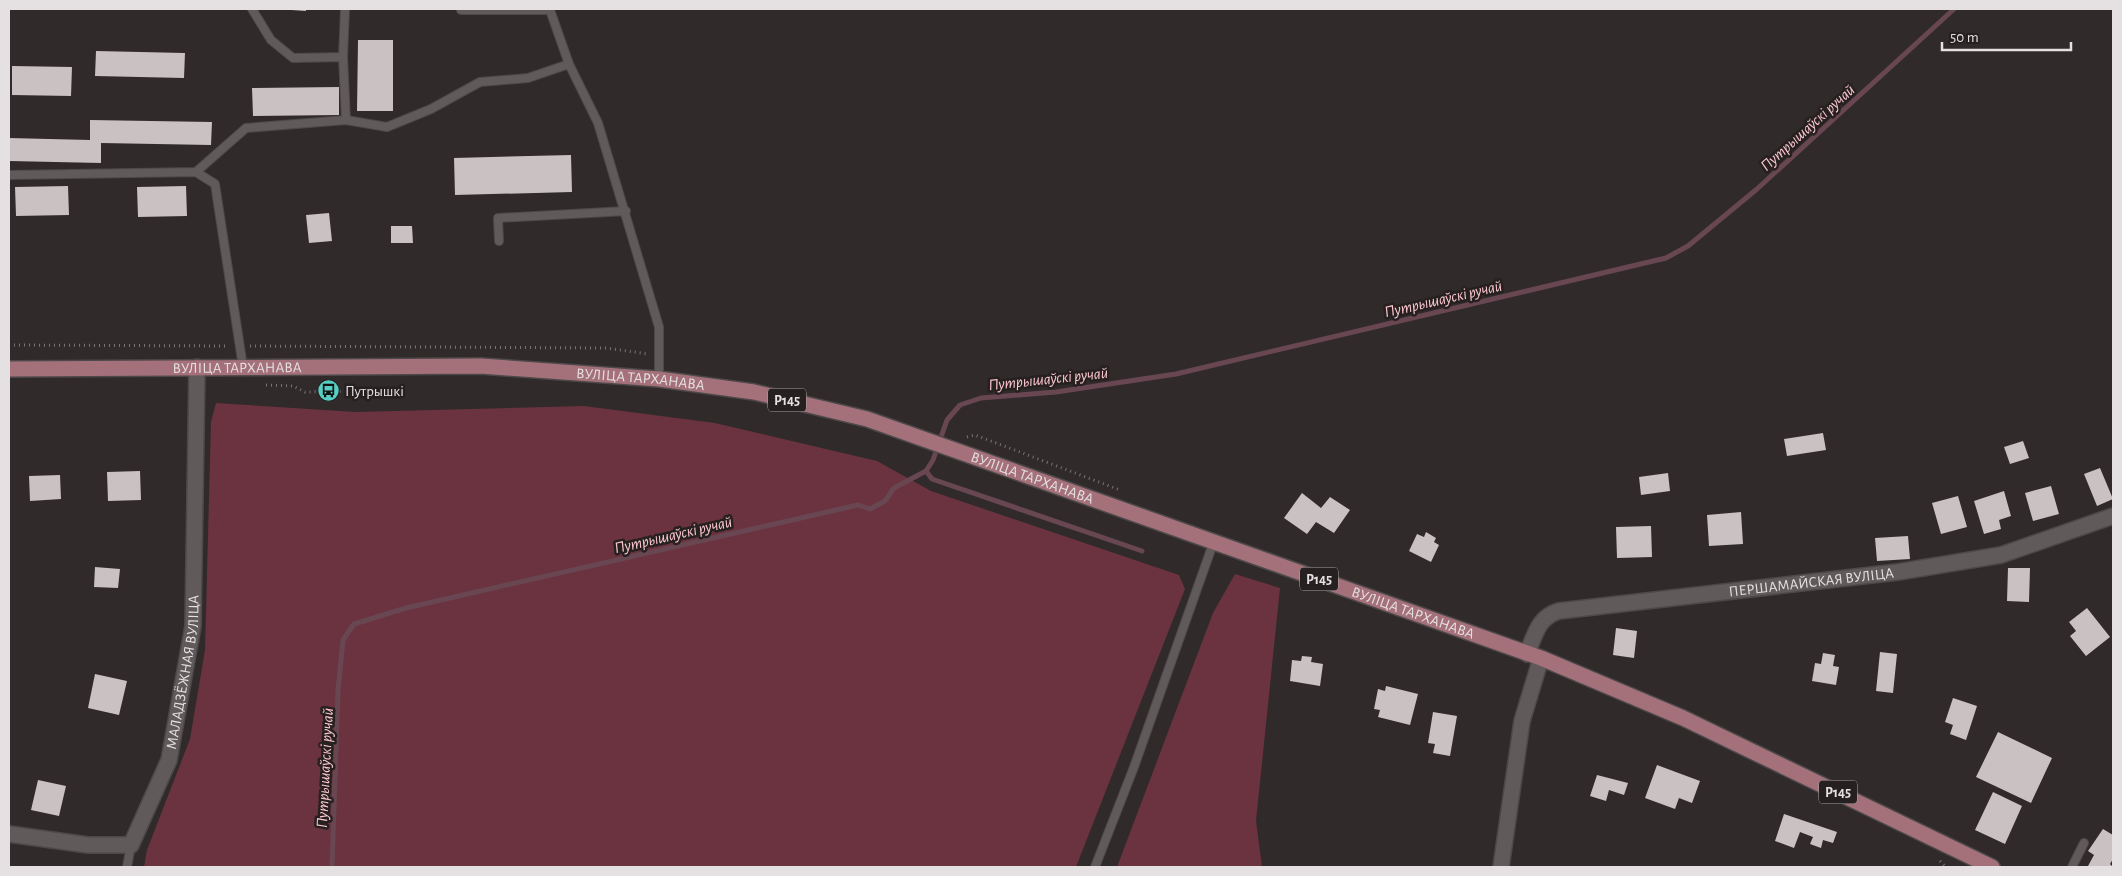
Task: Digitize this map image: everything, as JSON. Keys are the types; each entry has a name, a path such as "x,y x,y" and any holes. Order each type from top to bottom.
{"main road":[{"name":"ВУЛІЦА ТАРХАНАВА","path":"9,369 480,366 659,379 754,392 867,419 1534,656 1683,718 1992,867"}],"street":[{"name":"МАЛАДЗЁЖНАЯ ВУЛІЦА","path":"131,845 169,760 193,626 197,368"},
{"name":"ПЕРШАМАЙСКАЯ ВУЛІЦА","path":"1501,867 1522,721 1539,625 1548,614 1559,611 1898,572 1992,556 2113,516"},
{"path":"9,834 88,845 131,845"}],"lane":[{"path":"252,9 271,40 293,58 343,57"},
{"path":"345,9 343,57 346,120"},
{"path":"461,10 550,10 569,64 598,122 626,211 659,327 659,379"},
{"path":"196,172 246,128 346,120 387,127 431,109 480,82 528,78 569,64"},
{"path":"9,175 196,172 215,184 242,346 243,367"},
{"path":"499,241 498,218 626,211"},
{"path":"1095,867 1134,767 1214,541"},
{"path":"2072,867 2084,843"},
{"path":"128,867 131,845"}],"path":[{"path":"9,345 606,348 659,356"}],"shaded area":[{"path":"216,403 356,412 584,406 715,423 877,461 931,491 1179,575 1185,589 1076,867 144,867 147,850 190,739 205,650 211,422"},
{"path":"1235,574 1280,588 1256,821 1262,867 1117,867 1213,613"}],"building":[{"path":"306,9 306,11 291,10"},
{"path":"358,40 393,40 393,111 357,111"},
{"path":"96,51 185,53 184,78 95,76"},
{"path":"12,66 72,67 71,96 12,95"},
{"path":"339,87 339,115 253,116 252,88"},
{"path":"90,120 212,122 211,145 101,143 101,163 9,161 9,138 90,140"},
{"path":"571,155 572,192 455,195 454,158"},
{"path":"68,186 69,215 16,216 15,187"},
{"path":"186,186 187,216 138,217 137,187"},
{"path":"329,213 332,241 309,243 306,215"},
{"path":"391,226 412,226 413,243 391,243"},
{"path":"1823,433 1826,450 1787,456 1784,439"},
{"path":"2023,441 2029,458 2010,464 2004,447"},
{"path":"2100,468 2113,499 2097,506 2084,474"},
{"path":"140,471 141,500 108,501 107,472"},
{"path":"1668,473 1670,491 1641,495 1639,477"},
{"path":"60,475 61,499 30,501 29,476"},
{"path":"2051,486 2059,514 2033,521 2025,493"},
{"path":"2004,491 2011,516 1999,520 2001,529 1984,534 1974,501"},
{"path":"1302,493 1321,508 1330,497 1350,510 1334,533 1316,522 1307,534 1284,518"},
{"path":"1958,496 1967,527 1941,534 1932,503"},
{"path":"1741,512 1743,544 1709,546 1707,515"},
{"path":"1651,526 1652,557 1617,558 1616,527"},
{"path":"1426,532 1436,538 1434,542 1439,545 1431,562 1409,551 1417,534 1424,537"},
{"path":"1908,536 1910,559 1877,561 1875,538"},
{"path":"95,567 120,569 118,588 94,587"},
{"path":"2008,568 2030,568 2029,602 2007,601"},
{"path":"2087,608 2110,637 2086,656 2070,636 2076,631 2069,622"},
{"path":"1616,628 1637,631 1634,658 1613,655"},
{"path":"1880,652 1897,654 1893,693 1876,691"},
{"path":"1823,653 1835,655 1833,666 1839,667 1836,685 1812,681 1815,663 1821,664"},
{"path":"1302,656 1312,657 1311,662 1323,664 1320,686 1290,681 1292,660 1301,661"},
{"path":"95,674 127,681 119,715 88,708"},
{"path":"1386,686 1418,694 1410,725 1378,717 1380,710 1374,709 1378,689 1385,691"},
{"path":"1953,698 1977,706 1966,740 1950,734 1953,725 1945,722"},
{"path":"1433,712 1457,716 1450,756 1433,753 1435,744 1428,743"},
{"path":"1998,732 2052,758 2031,803 1976,777"},
{"path":"1657,765 1700,781 1692,803 1679,798 1675,809 1645,798"},
{"path":"1597,775 1628,783 1624,795 1609,790 1606,801 1590,796"},
{"path":"38,780 66,786 59,816 31,810"},
{"path":"1993,792 2022,806 2005,844 1975,830"},
{"path":"1784,814 1837,832 1833,843 1823,840 1821,848 1810,844 1813,837 1800,832 1794,848 1775,841"},
{"path":"2103,829 2113,835 2113,859 2110,864 2113,867 2088,866 2094,855 2088,851"}],"waterway":[{"name":"Путрышаўскі ручай","path":"332,867 338,691 343,640 354,624 406,608 858,505 870,509 885,501 894,488 926,471 933,460 947,420 960,405 981,398 1056,392 1176,374 1666,258 1688,246 1757,189 1954,9"},
{"path":"926,471 932,479 1142,551"}],"place":[{"name":"Путрышкі","path":"329,391"}]}
